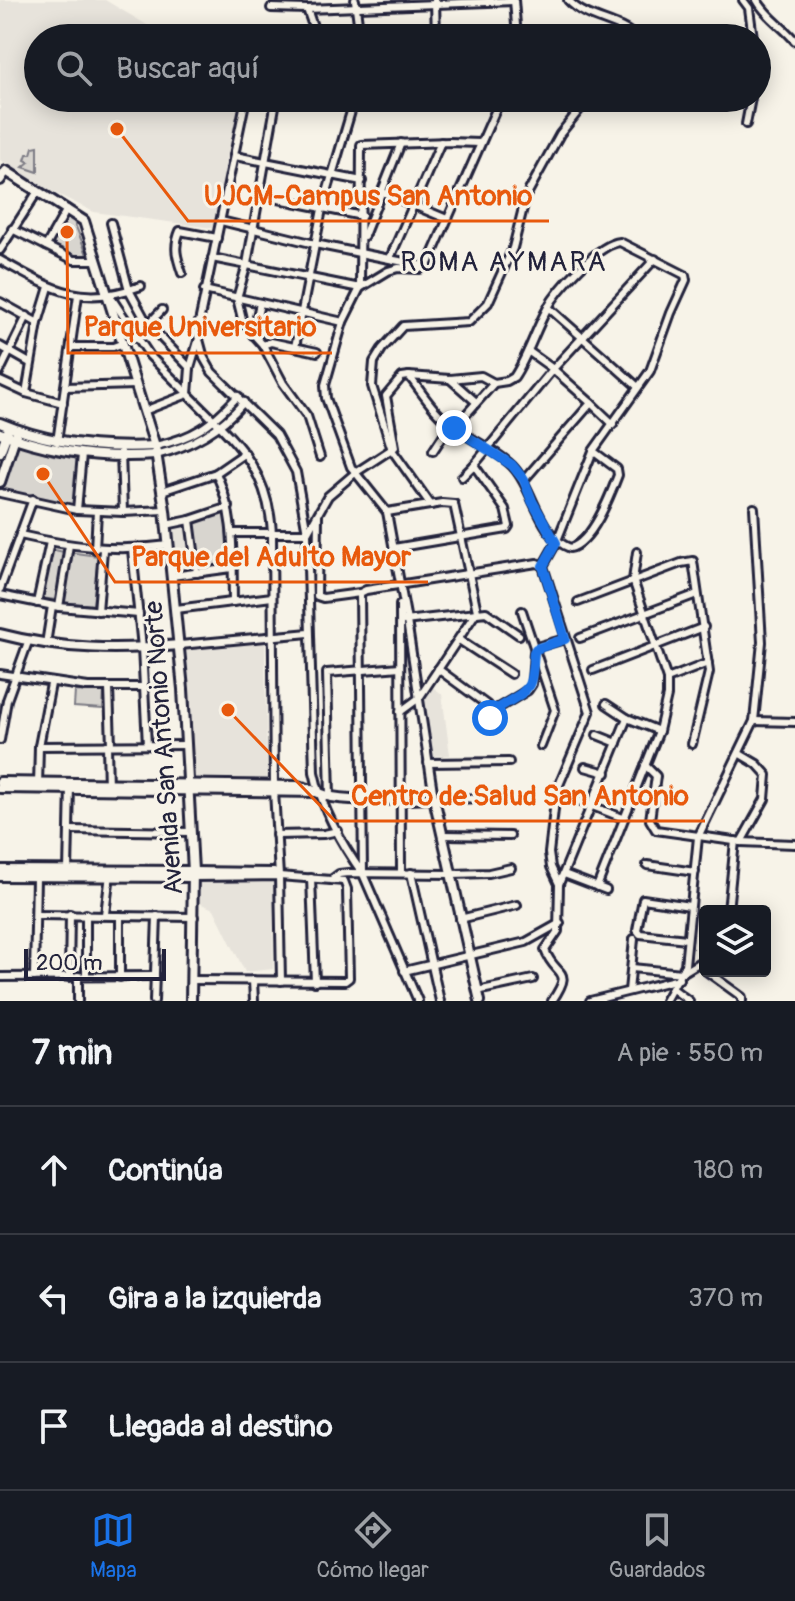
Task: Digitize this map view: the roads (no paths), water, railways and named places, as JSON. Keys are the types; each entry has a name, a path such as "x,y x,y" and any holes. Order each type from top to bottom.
{"street":[{"path":"568,0 583,14 611,24"},
{"path":"743,0 749,8 751,24"},
{"path":"757,0 765,14 795,41"},
{"path":"271,8 514,1 516,24"},
{"path":"435,2 436,24"},
{"path":"355,4 358,24"},
{"path":"307,9 312,24"},
{"path":"243,112 204,290 198,341 212,372 276,435 296,472 307,533 314,762 318,792 363,874 418,1001"},
{"path":"274,112 247,264 237,298 240,316 252,335 263,345 283,383 307,416 320,457"},
{"path":"295,347 322,209 351,112"},
{"path":"212,258 360,288 388,271 427,266 494,112"},
{"path":"431,505 392,450 372,386 374,362 403,326 469,322 488,303 513,248 526,196 560,134 578,112"},
{"path":"746,124 748,112"},
{"path":"390,258 441,142"},
{"path":"362,240 401,143"},
{"path":"480,143 361,145 360,288 343,322 325,385 326,398 355,473 387,512 434,798 480,1001"},
{"path":"235,156 362,181"},
{"path":"0,180 3,169 67,209 46,246"},
{"path":"0,250 38,191"},
{"path":"382,192 447,219"},
{"path":"259,195 362,216"},
{"name":"Avenida San Antonio Norte","path":"67,209 81,217 98,260 155,451 165,510 180,645 193,874 191,1001"},
{"path":"221,221 315,244 427,266"},
{"path":"111,223 129,290 147,323 190,368"},
{"path":"12,229 74,260 98,260"},
{"path":"182,273 175,254 180,231 217,238"},
{"path":"433,451 452,426 494,383 514,377 548,307 595,254 613,243 626,244 685,275 686,280 650,371 593,451 556,543 543,566 590,712 556,792 549,853 559,884 560,923 545,950 563,975 564,984 552,1001"},
{"path":"462,477 553,369 655,259"},
{"path":"0,260 49,287 78,295 141,286"},
{"path":"26,393 38,323 49,287"},
{"path":"204,290 343,322"},
{"path":"108,293 135,338 245,453 263,481 272,533 274,788 281,981"},
{"path":"57,445 78,295"},
{"path":"0,302 38,323"},
{"path":"252,335 260,303"},
{"path":"548,307 638,387"},
{"path":"135,338 162,310"},
{"path":"0,371 27,316"},
{"path":"188,394 190,368 198,341"},
{"path":"263,345 271,342 317,352"},
{"path":"71,347 113,347 121,344"},
{"path":"0,346 30,363"},
{"path":"528,351 553,369 613,424"},
{"path":"409,376 452,426 512,465 524,480 556,543 570,548 579,545 598,519 618,475 617,469 593,451"},
{"path":"307,533 328,496 355,473 395,447 386,396 402,377 450,379 481,376 494,383"},
{"path":"450,379 476,402"},
{"path":"0,381 26,393 63,403"},
{"path":"65,387 136,385"},
{"path":"144,411 188,394"},
{"path":"217,424 238,396"},
{"path":"0,423 10,433 82,454 155,451 217,424 244,402"},
{"path":"524,480 591,403"},
{"path":"0,452 10,433"},
{"path":"0,482 10,433"},
{"path":"57,445 121,453"},
{"path":"121,453 123,512"},
{"path":"162,491 216,473 245,453"},
{"path":"77,510 82,454"},
{"path":"394,548 507,529 505,509 474,465"},
{"path":"216,473 229,507 233,602"},
{"path":"0,493 77,510 165,510"},
{"path":"0,589 33,499"},
{"path":"387,512 454,504 477,611 419,698 400,712"},
{"path":"166,525 229,507"},
{"path":"665,1001 680,976 685,960 698,837 754,721 762,642 754,508"},
{"path":"97,511 98,611"},
{"path":"318,511 317,596 323,598 537,563 543,566"},
{"path":"190,520 197,573"},
{"path":"232,533 307,533"},
{"path":"20,535 99,550 169,545"},
{"path":"37,603 50,542"},
{"path":"46,644 69,545"},
{"path":"132,550 142,648 147,745"},
{"path":"597,887 659,731 667,696 667,679 633,580 637,552"},
{"path":"578,602 693,561 708,663 704,698 692,744"},
{"path":"172,576 232,568"},
{"path":"360,593 363,874"},
{"path":"580,638 697,594"},
{"path":"0,595 55,607 139,614"},
{"path":"176,609 272,597"},
{"path":"522,611 555,710 541,746"},
{"path":"404,621 486,612 519,635"},
{"path":"401,872 400,667 404,621"},
{"path":"593,670 704,627"},
{"path":"0,634 28,642 96,649 142,648 309,633"},
{"path":"438,669 487,705 493,719 498,708 528,690 532,684 534,652 540,646 565,639"},
{"path":"459,640 511,674"},
{"path":"0,740 7,700 28,642"},
{"path":"667,679 708,663"},
{"path":"330,797 327,673 400,667"},
{"path":"0,674 51,684 144,687"},
{"path":"38,786 39,746 51,684"},
{"path":"108,787 109,688"},
{"path":"606,704 627,718 659,731"},
{"path":"559,884 627,718"},
{"path":"754,721 795,722"},
{"path":"597,735 617,743"},
{"path":"39,746 186,745"},
{"path":"729,905 738,841 765,799 767,775 757,764 740,754"},
{"path":"428,763 509,762"},
{"path":"645,765 656,776 651,812 656,830 698,837 795,844"},
{"path":"585,767 606,773"},
{"path":"0,786 274,788 363,800 508,799"},
{"path":"68,874 70,786"},
{"path":"556,792 623,818"},
{"path":"69,830 190,832"},
{"path":"276,835 338,831"},
{"path":"444,835 510,836"},
{"path":"647,865 695,872"},
{"path":"331,880 339,874 452,874 511,868"},
{"path":"0,873 36,877 68,874"},
{"path":"0,873 279,876 344,881 347,885 349,978 345,981 192,980"},
{"path":"411,873 440,1001"},
{"path":"564,874 606,890"},
{"path":"105,914 109,875"},
{"path":"34,977 36,877"},
{"path":"311,878 315,982"},
{"path":"687,939 640,934 637,930 643,899 690,906"},
{"path":"460,919 517,905"},
{"path":"69,977 70,914"},
{"path":"86,914 86,976"},
{"path":"36,915 194,917"},
{"path":"120,916 120,977"},
{"path":"154,1001 157,916"},
{"path":"404,971 526,942 560,923"},
{"path":"629,991 634,939"},
{"path":"685,960 697,964"},
{"path":"590,1001 680,976 697,964"},
{"path":"632,968 680,976"},
{"path":"78,976 78,1001"},
{"path":"0,977 155,976"},
{"path":"715,977 742,997 742,1001"},
{"path":"477,991 533,979"},
{"path":"253,980 254,1001"},
{"path":"673,989 689,1001"}],"place":[{"name":"UJCM-Campus San Antonio","path":"117,129"},
{"name":"Parque Universitario","path":"67,232"},
{"name":"Parque del Adulto Mayor","path":"43,474"},
{"name":"Centro de Salud San Antonio","path":"228,710"}],"district":[{"name":"ROMA AYMARA","path":"504,261"}]}
